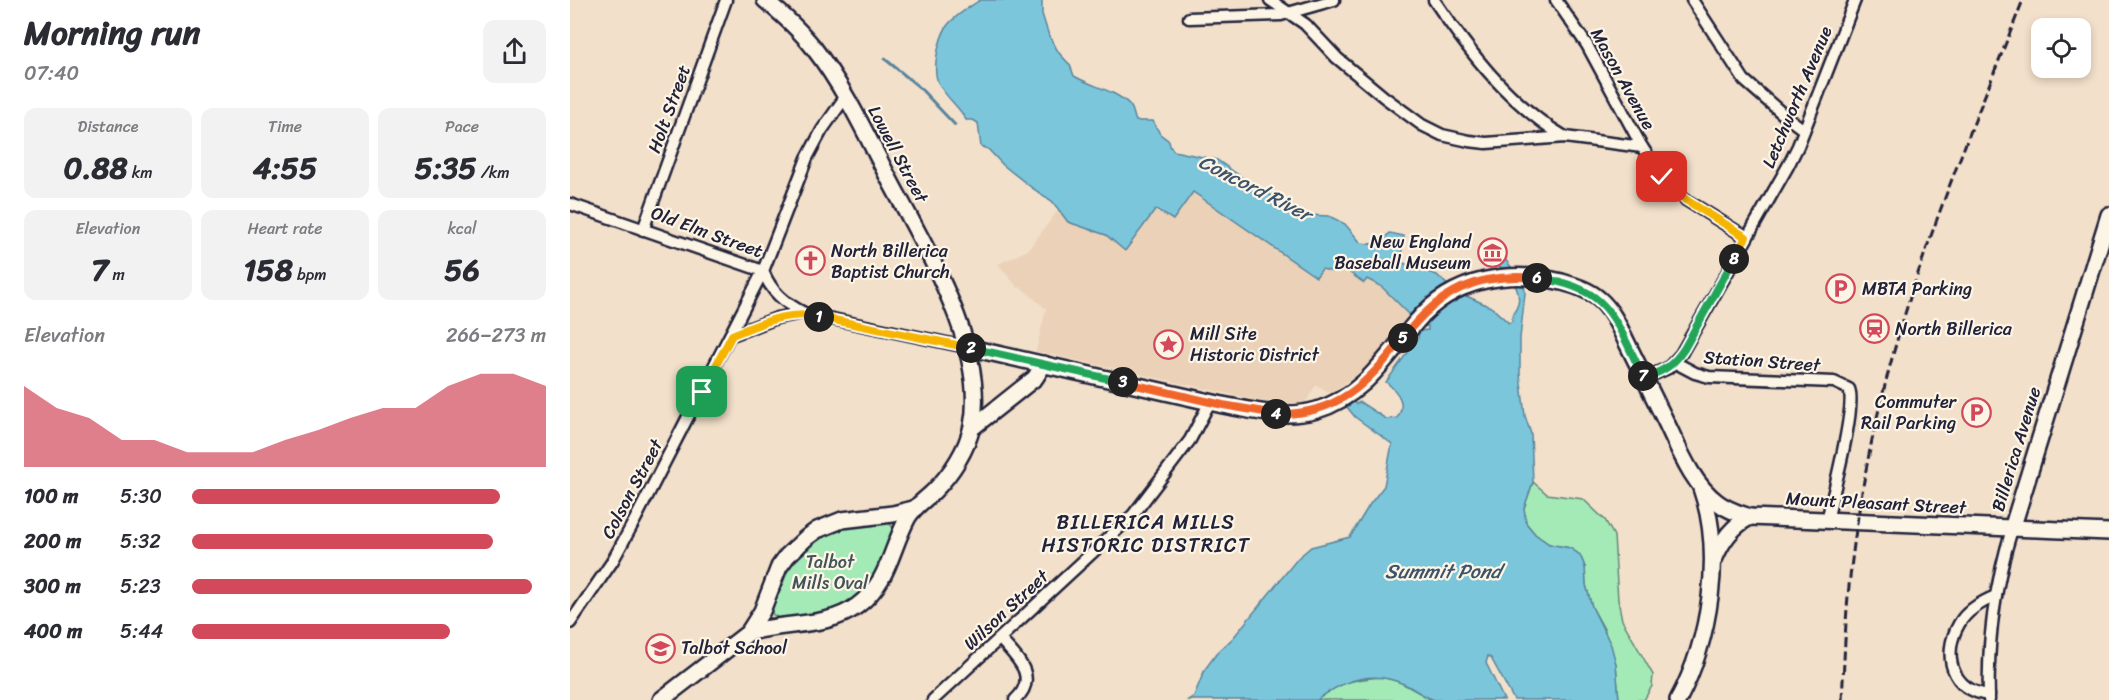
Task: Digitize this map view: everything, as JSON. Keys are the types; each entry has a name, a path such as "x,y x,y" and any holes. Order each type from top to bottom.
{"main road":[{"name":"Lowell Street","path":"765,0 803,34 831,71 938,274 951,302 966,347 974,388 972,428"},
{"name":"Billerica Avenue","path":"2012,529 2109,215"},
{"name":"Old Elm Street","path":"966,347 1261,412 1304,413 1327,406 1347,396 1368,380 1416,321 1435,303 1456,290 1485,280 1514,277 1539,278 1567,284 1595,296 1611,313 1679,449 1700,484"},
{"path":"748,633 769,627 816,622 856,607 879,584 913,509 934,490 949,472 972,428 1035,378 1044,364"},
{"name":"Mount Pleasant Street","path":"1700,484 1723,506 1750,517 2109,532"},
{"path":"1678,700 1700,647 1713,563 1710,520 1700,484"},
{"path":"661,700 748,633 762,611 779,567 806,538 817,530 842,520 893,514 913,509"},
{"path":"1713,563 1725,538 1737,524 1750,517"}],"street":[{"name":"Holt Street","path":"643,230 726,0"},
{"path":"1270,0 1305,24 1337,58 1384,97 1422,124 1449,137 1486,143 1565,137 1642,147"},
{"path":"1189,18 1252,17 1289,13 1334,0"},
{"path":"1434,0 1481,64 1501,87 1525,109 1565,137"},
{"name":"Mason Avenue","path":"1556,0 1587,45 1642,147 1662,177 1700,210 1746,237"},
{"path":"1692,0 1744,80 1784,116 1804,130"},
{"name":"Letchworth Avenue","path":"1645,378 1668,368 1684,349 1788,166 1855,0"},
{"name":"Colson Street","path":"570,622 612,562 732,335 763,271 804,165 822,130 846,96"},
{"name":"Old Elm Street","path":"570,204 763,271 777,295 793,308 804,313 966,347"},
{"path":"732,335 777,318 804,313"},
{"name":"Station Street","path":"1674,362 1695,373 1709,377 1834,382 1849,388 1852,397 1850,416 1827,520"},
{"name":"Wilson Street","path":"933,700 1133,515 1185,448 1198,428 1210,402"},
{"name":"Billerica Avenue","path":"1989,698 1991,634 1996,596 2001,566 2012,529"},
{"path":"1989,698 1963,686 1952,670 1950,644 1959,623 1978,604 1996,596"},
{"path":"1000,639 1024,669 1026,679 1024,688 1015,700"}],"shaded area":[{"path":"1193,191 1316,277 1322,268 1338,265 1364,283 1367,279 1382,287 1409,314 1379,355 1331,393 1316,385 1305,403 1285,404 1261,401 1036,351 1046,309 1020,287 1018,288 998,264 1028,250 1059,209 1064,219 1079,227 1106,235 1125,250 1156,209"}],"green space":[{"path":"1533,482 1547,494 1583,499 1605,520 1614,536 1618,600 1622,620 1653,675 1652,686 1644,700 1619,700 1616,664 1604,629 1592,607 1586,585 1585,567 1580,555 1570,548 1549,544 1535,534 1526,523 1524,508"},
{"name":"Talbot Mills Oval","path":"886,519 895,530 898,541 856,607 786,622 773,615 769,605 773,579 817,530"},
{"path":"1382,677 1400,682 1432,700 1317,700 1347,683"}],"water":[{"path":"980,0 1042,0 1042,14 1049,36 1059,53 1070,65 1074,76 1123,99 1131,106 1136,121 1153,121 1174,151 1217,160 1259,191 1268,193 1288,210 1307,215 1329,216 1345,224 1361,243 1378,243 1390,233 1404,236 1400,262 1437,275 1453,290 1491,307 1509,323 1512,321 1519,298 1515,285 1507,273 1492,262 1491,258 1504,258 1524,283 1525,293 1520,338 1520,374 1525,416 1531,434 1533,482 1524,508 1526,523 1535,534 1549,544 1570,548 1580,555 1585,567 1586,585 1592,607 1611,645 1616,664 1619,700 1514,700 1488,656 1486,663 1504,700 1435,700 1394,680 1371,677 1349,682 1317,700 1188,700 1194,696 1205,669 1217,653 1233,638 1298,558 1311,547 1350,537 1384,486 1392,444 1355,417 1347,407 1353,402 1356,404 1360,402 1386,419 1397,418 1401,407 1400,398 1386,382 1418,338 1419,331 1428,330 1428,326 1422,327 1382,287 1367,279 1364,283 1339,265 1333,272 1322,269 1316,277 1193,192 1173,220 1156,209 1125,251 1106,235 1068,222 1052,201 1003,165 988,149 981,147 978,123 966,120 939,84 936,63 944,32 954,19"}],"waterway":[{"path":"885,59 919,87 955,125"}],"railway":[{"path":"1842,700 1847,609 1854,543 1867,463 1885,385 1913,287 1930,239 2023,0"}],"place":[{"name":"New England Baseball Museum","path":"1492,252"},
{"name":"North Billerica Baptist Church","path":"810,261"},
{"name":"MBTA Parking","path":"1841,289"},
{"name":"North Billerica","path":"1874,329"},
{"name":"Mill Site Historic District","path":"1169,344"},
{"name":"Commuter Rail Parking","path":"1977,412"},
{"name":"Talbot School","path":"660,648"}],"district":[{"name":"BILLERICA MILLS HISTORIC DISTRICT","path":"1146,534"}],"route":[{"path":"702,392 732,335 777,318 804,313 1118,380 1223,405 1276,414 1304,413 1332,404 1363,384 1381,366 1419,318 1447,294 1480,281 1519,277 1556,281 1584,289 1595,296 1611,313 1645,378 1668,368 1681,354 1746,237 1700,210 1674,190 1662,177"}],"water label":[{"name":"Concord River","path":"1255,188"},
{"name":"Summit Pond","path":"1443,571"}]}
